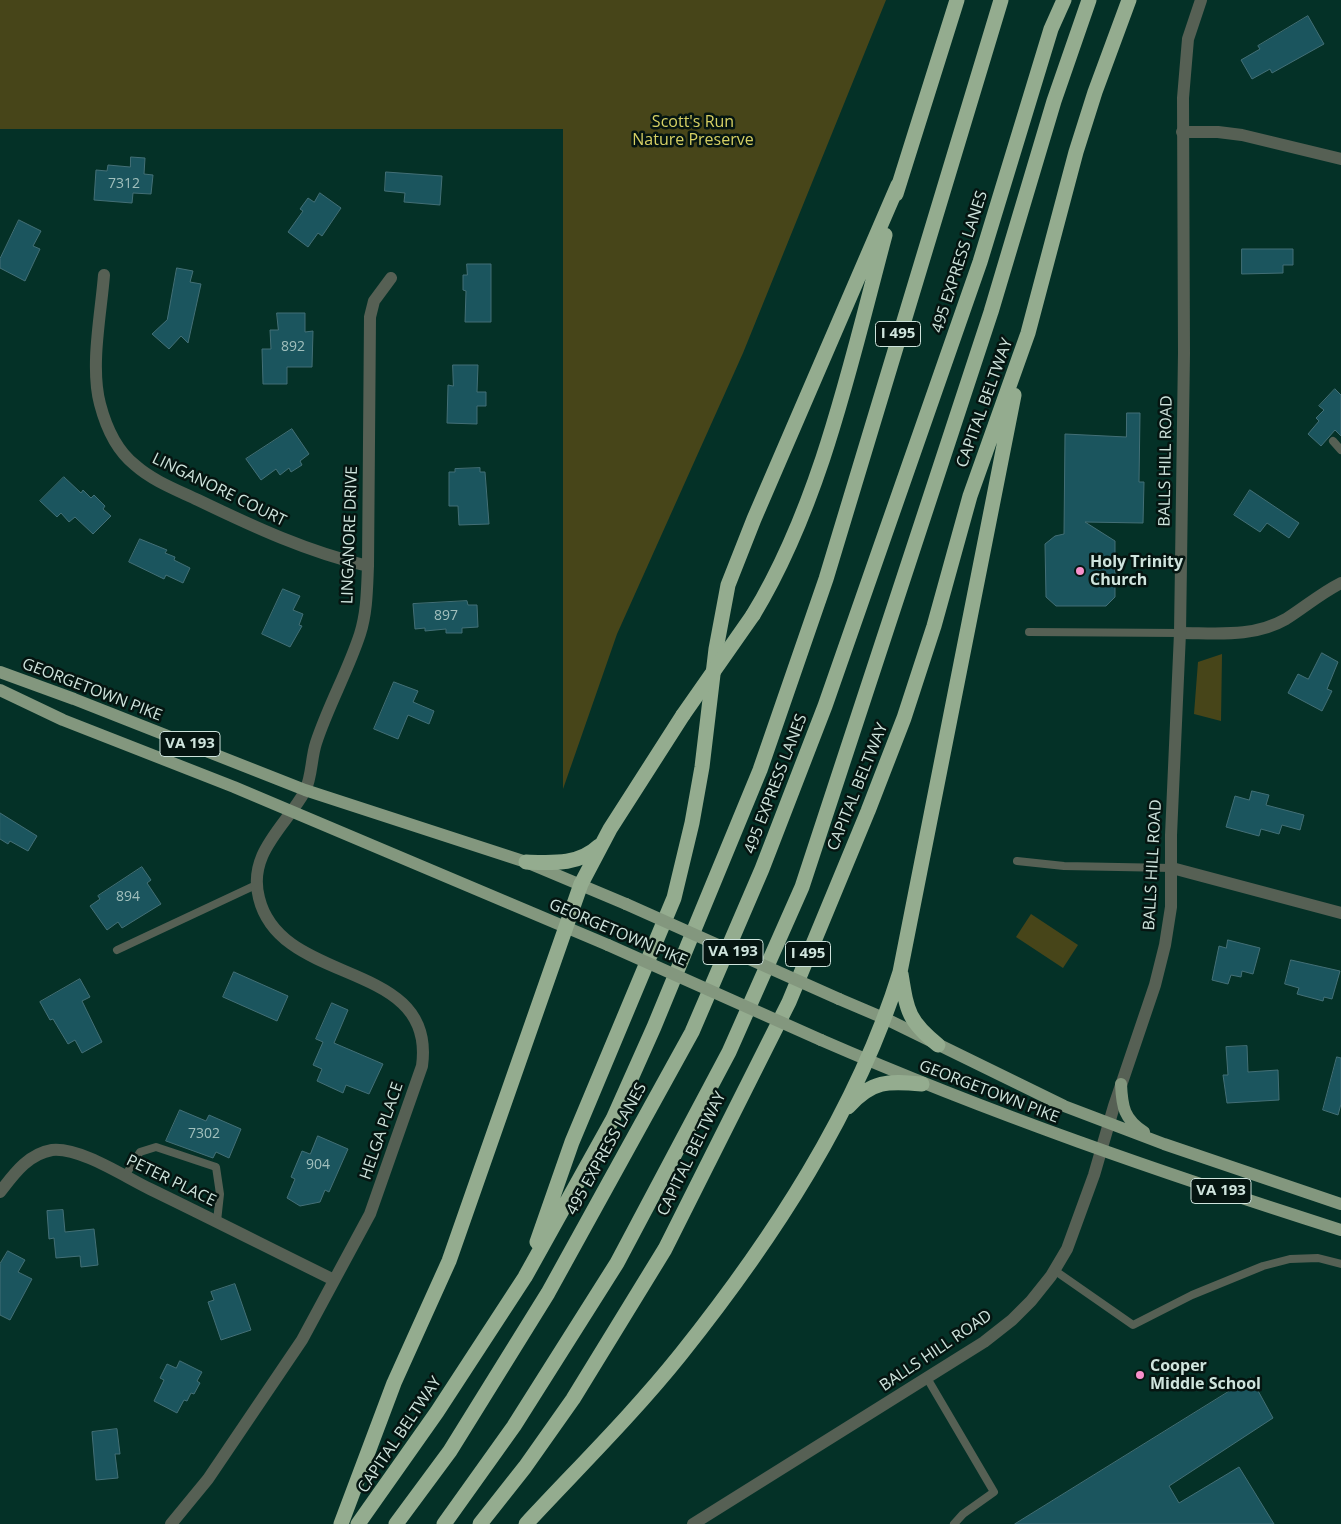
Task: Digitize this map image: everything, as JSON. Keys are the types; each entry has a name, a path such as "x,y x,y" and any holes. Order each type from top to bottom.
{"highway":[{"path":"341,1524 394,1383 449,1261 581,884 602,843 683,715 771,586 801,520 846,380 898,185 938,67 957,0"},
{"path":"938,67 968,0"},
{"name":"CAPITAL BELTWAY","path":"358,1524 437,1412 525,1277 613,1119 654,1027 760,770 826,579 1001,0"},
{"name":"495 EXPRESS LANES","path":"396,1524 450,1451 548,1293 692,1032 762,870 825,706 980,262 1051,29 1064,0"},
{"path":"444,1524 514,1426 617,1263 729,1052 802,887 990,312 1054,101 1089,0"},
{"name":"CAPITAL BELTWAY","path":"480,1524 525,1467 572,1399 664,1249 789,1002 868,811 904,718 934,626 970,496 1028,333 1076,152 1095,92 1129,0"},
{"path":"525,1277 572,1142 674,898 692,823 702,767 716,649 728,585 754,519 898,185"},
{"path":"526,1524 627,1416 681,1354 750,1261 792,1199 837,1119 886,1019 900,972 1009,414 1028,333"},
{"path":"526,862 552,863 575,860 590,854 602,843"},
{"path":"900,972 910,1017 918,1029 938,1045"},
{"path":"837,1119 860,1093 877,1084 897,1082 922,1084"}],"main road":[{"name":"GEORGETOWN PIKE","path":"0,672 74,698 306,790 526,862 581,884 886,1019 1009,1081 1110,1124 1341,1204"},
{"name":"GEORGETOWN PIKE","path":"0,690 63,720 234,787 566,927 922,1084 1102,1151 1341,1230"},
{"path":"1121,1084 1123,1110 1128,1120 1164,1144"}],"street":[{"name":"BALLS HILL ROAD","path":"693,1524 984,1342 1012,1320 1031,1301 1067,1249 1078,1224 1102,1151 1121,1084 1155,985 1165,945 1171,907 1171,835 1180,634 1184,353 1182,132 1184,62 1188,39 1201,0"},
{"path":"1182,132 1218,132 1242,135 1341,159"},
{"name":"LINGANORE COURT","path":"104,275 96,381 100,403 110,432 129,459 149,476 251,525 316,552 368,566"},
{"name":"LINGANORE DRIVE","path":"306,790 316,743 360,633 366,605 370,317 374,301 391,278"},
{"path":"1180,634 1244,633 1266,628 1286,619 1341,583"},
{"name":"HELGA PLACE","path":"171,1524 208,1480 302,1340 370,1214 388,1168 422,1066 424,1046 422,1031 415,1016 404,1003 391,993 311,956 271,926 263,912 258,884 260,861 271,837 306,790"},
{"path":"1172,868 1341,913"},
{"name":"PETER PLACE","path":"0,1192 17,1170 29,1159 53,1150 75,1154 125,1176 334,1280"}],"lane":[{"path":"1333,441 1341,450"},
{"path":"1029,632 1180,634"},
{"path":"1017,862 1064,866 1172,868"},
{"path":"117,950 258,884"},
{"path":"125,1176 140,1152 156,1148 216,1167 220,1194 217,1221"},
{"path":"1054,1270 1133,1325 1192,1295 1263,1266 1290,1259 1318,1258 1341,1264"},
{"path":"927,1378 994,1492 963,1514 954,1524"}],"green space":[{"name":"Scott's Run Nature Preserve","path":"0,0 886,0 743,353 617,634 563,789 563,129 0,129"},
{"path":"1222,654 1221,721 1194,714 1198,662"},
{"path":"1031,914 1078,945 1063,968 1016,937"}],"building":[{"path":"1308,16 1324,44 1272,73 1270,69 1252,79 1241,60 1260,49 1258,46"},
{"path":"131,157 145,158 144,174 153,175 151,194 133,193 132,203 94,200 96,170 107,171 108,165 130,167"},
{"path":"386,172 442,176 440,205 404,202 405,193 385,191"},
{"path":"320,193 341,208 322,236 318,233 308,247 288,232 303,211 300,209 308,198 314,202"},
{"path":"19,220 41,231 33,246 40,249 25,281 0,268 0,259"},
{"path":"1242,249 1293,249 1293,265 1283,265 1283,273 1242,274"},
{"path":"467,264 491,264 491,322 465,322 466,291 463,290 463,275 467,275"},
{"path":"177,268 193,271 190,282 201,284 188,343 181,336 169,349 152,334 167,320"},
{"path":"277,313 305,313 305,332 313,331 312,367 287,367 287,384 263,384 262,349 271,349 270,330 278,330"},
{"path":"453,365 478,365 477,392 486,392 486,406 477,406 477,424 447,423 448,385 453,386"},
{"path":"1335,389 1341,395 1341,436 1335,430 1321,446 1308,434 1319,421 1316,418 1324,410 1319,406"},
{"path":"1127,413 1140,413 1139,482 1144,482 1143,523 1085,522 1115,541 1115,597 1106,606 1056,606 1046,597 1045,544 1055,536 1064,534 1065,434 1126,437"},
{"path":"292,429 309,454 300,461 302,465 291,472 289,468 280,475 276,469 261,480 246,459"},
{"path":"480,468 480,472 485,472 489,524 459,525 458,506 449,506 449,472 455,472 455,469"},
{"path":"64,477 81,493 83,490 91,498 94,495 105,506 103,509 111,516 93,534 75,517 69,522 61,513 57,517 40,501"},
{"path":"1250,490 1299,523 1289,538 1267,523 1260,532 1234,515"},
{"path":"140,539 167,550 165,553 175,557 174,560 190,568 183,583 166,575 164,579 129,562"},
{"path":"283,589 300,596 293,610 303,614 299,625 302,626 290,647 262,634"},
{"path":"467,601 468,605 477,605 478,627 462,628 462,633 446,633 446,629 425,631 425,628 415,629 413,604"},
{"path":"1322,653 1338,662 1327,689 1332,691 1322,711 1288,693 1298,674 1308,679"},
{"path":"394,682 418,691 413,702 434,711 429,724 408,715 398,739 374,729"},
{"path":"1252,791 1269,795 1266,805 1304,815 1300,830 1282,825 1279,834 1261,829 1259,836 1226,827 1235,796 1249,800"},
{"path":"0,813 37,836 28,851 10,841 8,844 0,839"},
{"path":"142,867 151,880 147,883 161,904 122,928 118,922 107,930 90,906 100,899 98,896"},
{"path":"1228,940 1260,948 1253,974 1242,971 1241,977 1231,975 1228,984 1212,980 1219,946 1226,948"},
{"path":"1291,960 1340,971 1332,999 1324,997 1323,1001 1297,994 1299,988 1285,984"},
{"path":"234,972 288,996 277,1021 223,997"},
{"path":"80,979 90,997 82,1001 102,1042 82,1053 75,1040 68,1044 53,1019 50,1020 40,1002"},
{"path":"332,1003 348,1010 334,1043 383,1064 369,1094 346,1085 343,1093 317,1081 322,1069 313,1065 323,1042 316,1039"},
{"path":"1247,1046 1248,1072 1278,1070 1279,1100 1227,1103 1223,1075 1228,1075 1226,1047"},
{"path":"1337,1057 1341,1058 1341,1104 1338,1115 1323,1110"},
{"path":"180,1110 206,1121 209,1115 241,1129 229,1158 216,1152 213,1158 166,1141"},
{"path":"318,1136 348,1149 329,1192 325,1190 320,1202 300,1206 287,1198 295,1179 291,1177 302,1151 310,1154"},
{"path":"63,1210 65,1232 94,1229 98,1265 81,1267 80,1256 56,1258 54,1238 49,1239 47,1211"},
{"path":"8,1251 25,1260 18,1272 32,1279 10,1320 0,1315 0,1264"},
{"path":"235,1284 251,1330 221,1340 208,1302 214,1300 211,1292"},
{"path":"180,1361 202,1372 197,1381 200,1383 194,1394 191,1393 187,1401 184,1400 177,1413 154,1401 164,1380 160,1378 167,1364 176,1368"},
{"path":"1251,1378 1273,1418 1169,1486 1179,1503 1239,1467 1274,1524 1015,1524"},
{"path":"117,1429 120,1454 115,1454 118,1478 96,1480 92,1432"}],"place":[{"name":"Holy Trinity Church","path":"1080,571"},
{"name":"Cooper Middle School","path":"1140,1375"}]}
